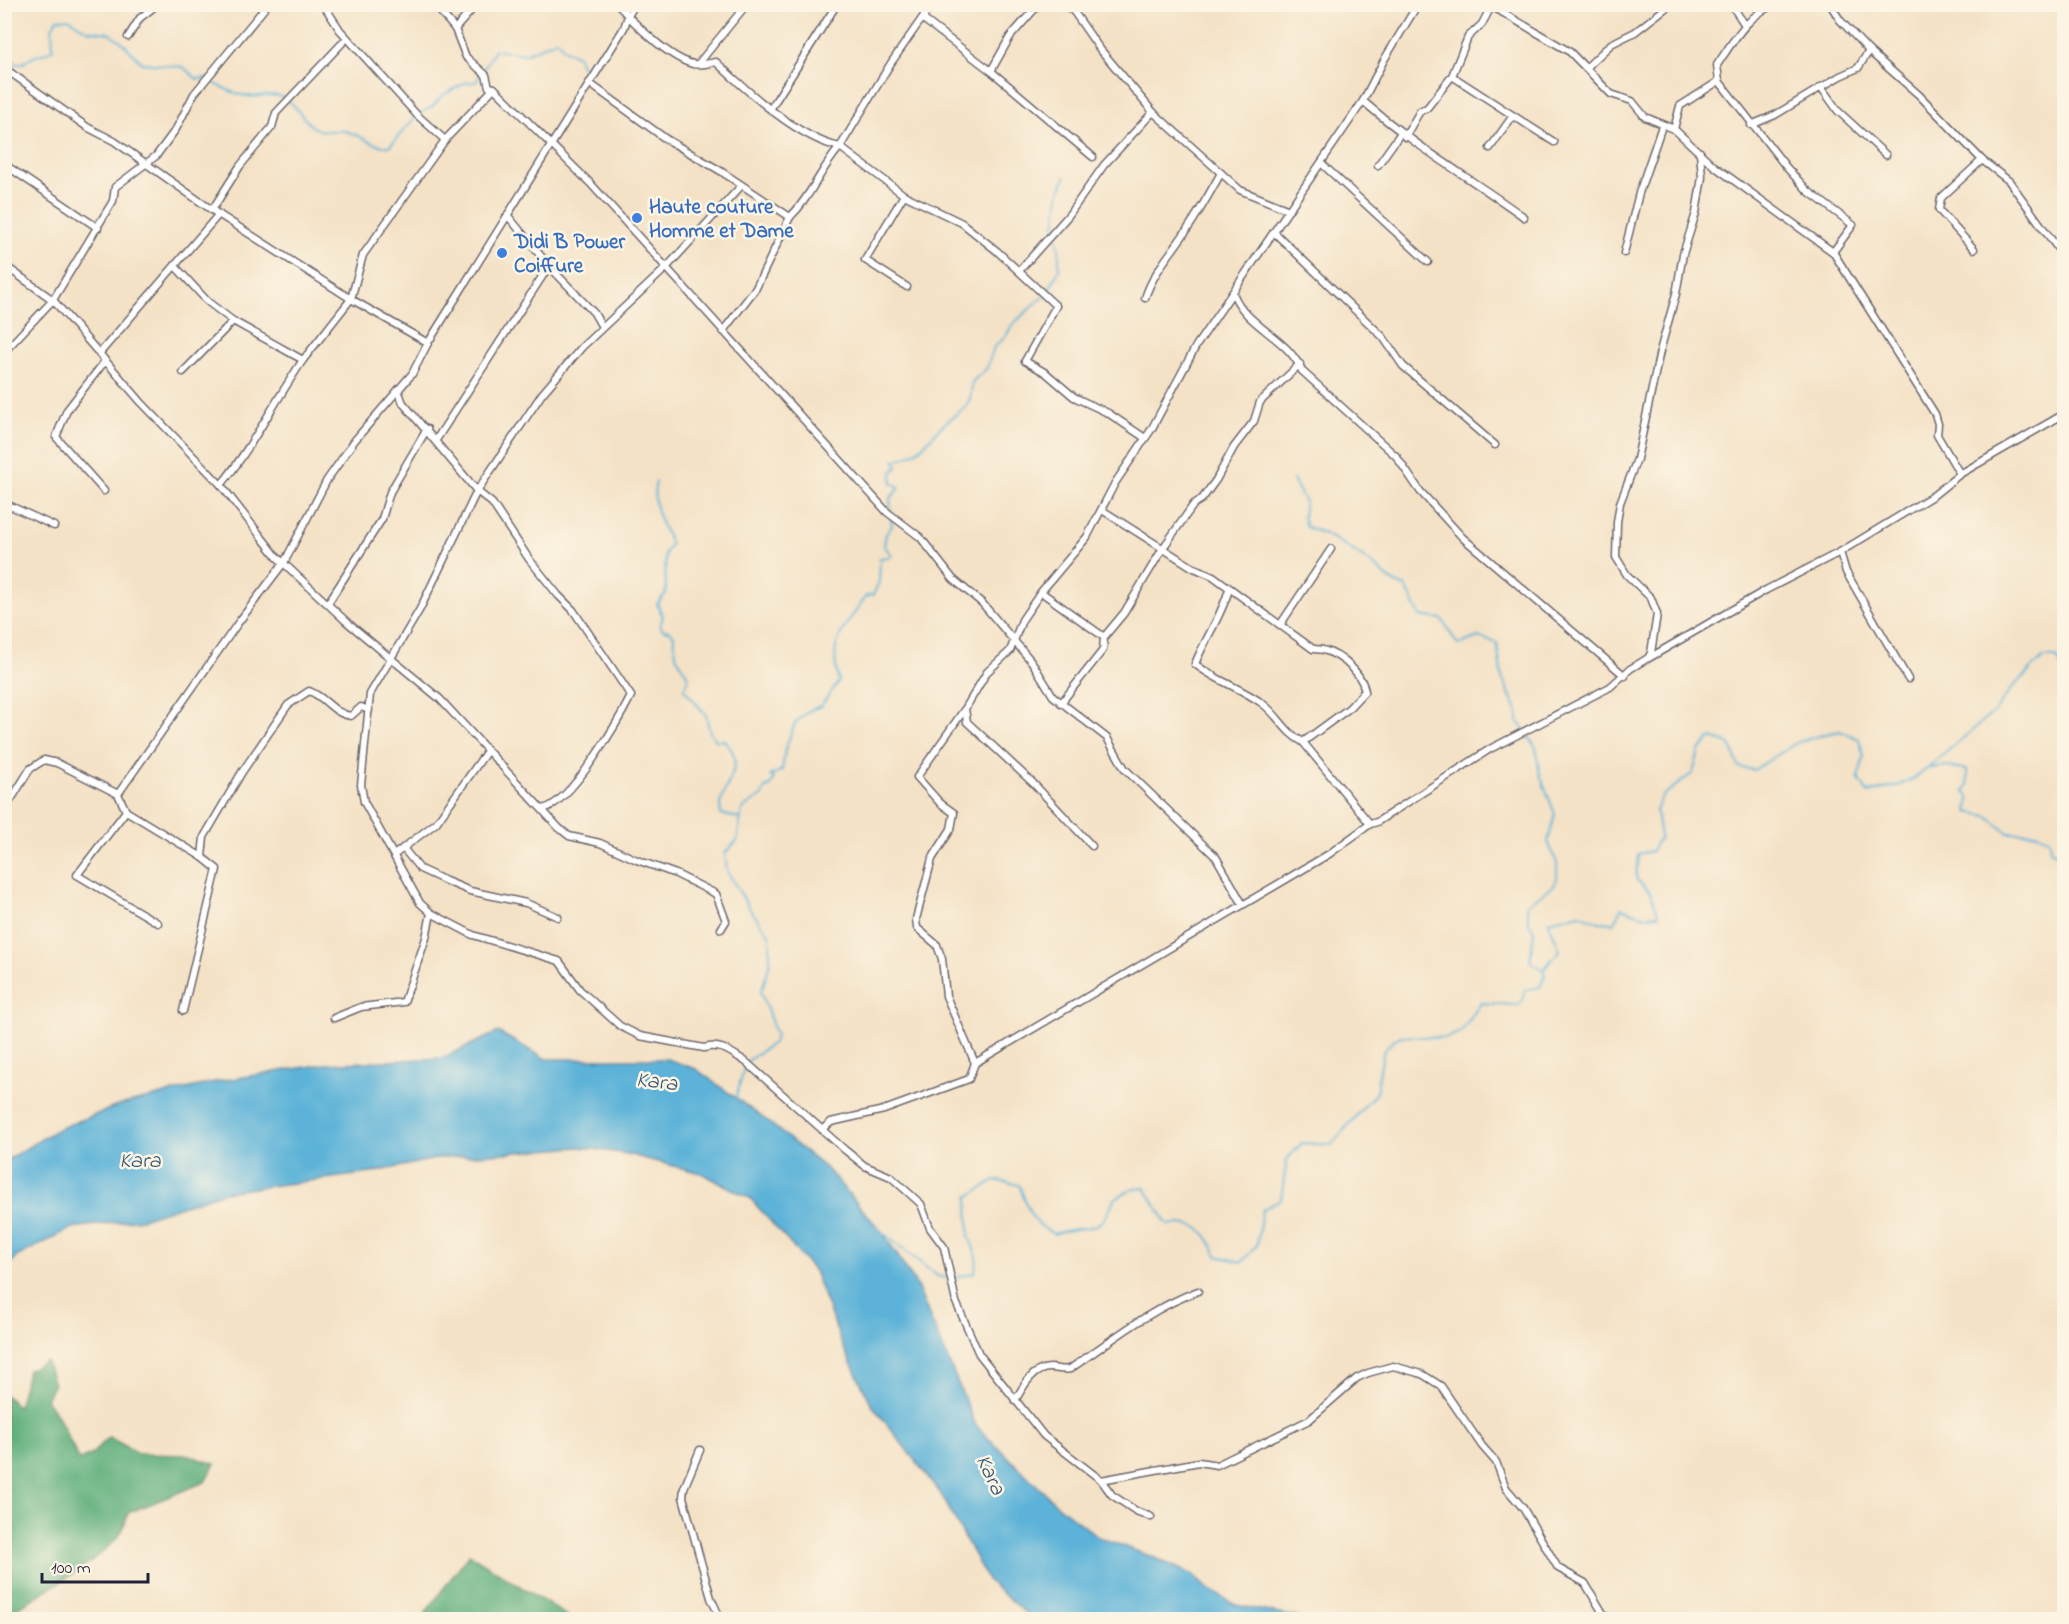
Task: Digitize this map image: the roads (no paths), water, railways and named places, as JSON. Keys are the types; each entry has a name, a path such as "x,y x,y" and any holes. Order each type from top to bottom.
{"street":[{"path":"128,38 140,18 158,4"},
{"path":"4,352 52,300 98,228 113,201 115,187 146,165 176,129 188,102 216,64 268,4"},
{"path":"323,4 347,38 417,115 445,140"},
{"path":"434,4 455,29 465,57 486,75 489,87 494,88 552,144 887,512 920,537 953,579 982,603 1032,662 1053,696 1107,738 1125,769 1216,857 1242,903"},
{"path":"455,29 477,4"},
{"path":"618,4 640,29 663,47 690,64 717,62 742,88 771,108 830,145 840,147 904,195 962,223 1056,306 1025,361 1046,373 1074,397 1108,413 1145,438"},
{"path":"118,794 238,623 285,561 327,480 355,440 412,374 428,343 614,45 635,4"},
{"path":"698,65 747,4"},
{"path":"771,108 837,4"},
{"path":"723,331 756,288 790,217 799,208 840,147 891,63 932,4"},
{"path":"991,71 1010,37 1039,4"},
{"path":"1064,4 1074,12 1099,48 1153,112 1240,190 1289,210"},
{"path":"975,1063 946,996 942,959 937,945 917,928 916,919 932,859 951,829 954,813 940,803 917,777 965,709 987,672 1010,651 1022,620 1041,592 1087,537 1115,483 1145,438 1196,346 1363,101 1384,60 1419,4"},
{"path":"1586,68 1611,44 1635,32 1671,4"},
{"path":"1731,4 1745,25"},
{"path":"1776,4 1766,7 1745,25 1717,65 1719,81 1751,125 1808,191 1853,225 1833,252"},
{"path":"1830,4 1840,20 1869,51 1919,95 1982,160 2009,181 2064,256"},
{"path":"1378,165 1420,111 1427,108 1452,76 1468,37 1482,24 1491,5 1570,52 1611,94 1632,101 1645,117 1662,126 1674,129 1714,166 1833,252 1935,414 1938,424 1937,435 1960,474"},
{"path":"923,19 991,71 1094,157"},
{"path":"212,210 240,166 272,127 276,113 347,38"},
{"path":"1751,125 1775,115 1858,68 1869,51"},
{"path":"4,68 212,210 351,299 428,343"},
{"path":"1452,76 1512,117 1554,142"},
{"path":"1674,129 1680,106 1719,81"},
{"path":"588,84 666,139 719,170 790,217"},
{"path":"1821,87 1838,111 1886,155"},
{"path":"221,485 244,457 268,412 303,360 351,299 363,255 445,140 494,88"},
{"path":"1363,101 1402,135 1454,167 1524,217"},
{"path":"1019,272 1068,216 1104,165 1153,112"},
{"path":"1490,148 1512,117"},
{"path":"1624,253 1639,194 1662,126"},
{"path":"1648,658 1654,643 1657,614 1651,598 1627,575 1616,557 1617,522 1620,502 1637,459 1660,351 1676,294 1683,254 1696,213 1702,177 1701,152"},
{"path":"1974,249 1939,210 1941,198 1982,160"},
{"path":"1321,163 1428,262"},
{"path":"4,164 98,228"},
{"path":"1144,298 1163,260 1184,234 1221,173"},
{"path":"741,186 666,268 602,327 542,394 477,491 420,609 370,694 360,785 372,819 420,903 431,913 473,935 559,961 596,1007 620,1026 640,1036 694,1046 714,1045 724,1048 746,1062 865,1166 901,1184 921,1204 930,1228 944,1247 956,1302 979,1354 1044,1436 1101,1480 1112,1495 1136,1511 1151,1517"},
{"path":"904,195 865,261 907,287"},
{"path":"99,354 219,214"},
{"path":"508,216 549,267 594,314 602,327"},
{"path":"1275,233 1383,337 1403,366 1495,445"},
{"path":"4,265 52,300 105,361 221,485 266,545 328,603 440,699 569,836 600,843 676,874 716,894 726,921 722,929"},
{"path":"175,266 208,302 233,321 303,360"},
{"path":"436,440 468,386 549,267"},
{"path":"1233,293 1239,308 1296,356 1302,371 1396,456 1420,491 1463,538 1625,676"},
{"path":"183,372 233,321"},
{"path":"104,491 56,437 67,410 105,361"},
{"path":"1061,703 1103,650 1104,637 1124,613 1163,548 1194,504 1202,499 1216,480 1241,437 1254,421 1260,402 1300,364"},
{"path":"398,390 404,403 477,491 492,504 529,559 573,610 631,696 599,751 576,781 551,807 543,809"},
{"path":"823,1130 831,1122 884,1110 969,1079 975,1063 1242,903 1329,854 1370,824 1377,822 1490,749 1520,732 1558,716 1625,676 1630,669 1648,658 1766,590 1840,552 1934,495 1960,474 2064,415 2064,427"},
{"path":"328,603 382,519 390,492 427,429"},
{"path":"4,503 54,526"},
{"path":"1102,510 1229,589 1313,649 1321,649 1334,654 1356,674 1365,691 1348,709 1304,742"},
{"path":"1280,625 1331,549"},
{"path":"1840,552 1846,573 1908,679"},
{"path":"1229,589 1225,603 1209,631 1195,664 1211,677 1264,704 1289,734 1304,742 1370,824"},
{"path":"1041,592 1104,637"},
{"path":"202,857 204,837 242,772 281,713 296,697 309,691 324,699 341,715 351,716 361,707 369,710"},
{"path":"965,709 967,722 1033,783 1092,846"},
{"path":"394,855 436,823 487,751"},
{"path":"4,811 30,769 44,760 57,763 118,794 126,811 202,857 217,869 183,1011"},
{"path":"126,811 77,875 158,923"},
{"path":"403,848 420,869 446,881 470,891 526,903 558,917"},
{"path":"334,1018 361,1007 404,1002 426,938 431,913"},
{"path":"1015,1401 1029,1378 1040,1371 1052,1368 1060,1371 1070,1369 1144,1317 1171,1301 1198,1291"},
{"path":"1101,1480 1199,1462 1217,1465 1308,1420 1357,1378 1368,1373 1393,1366 1422,1374 1441,1386 1482,1446 1496,1462 1506,1488 1523,1508 1558,1568 1586,1583 1607,1620"},
{"path":"700,1450 684,1488 683,1497 711,1598 721,1620"}],"water":[{"name":"Kara","path":"498,1032 546,1059 667,1059 696,1069 766,1120 828,1170 883,1233 916,1284 976,1426 1054,1502 1098,1537 1191,1574 1208,1589 1236,1605 1305,1619 1032,1619 988,1581 941,1494 872,1405 843,1347 814,1271 750,1198 701,1173 627,1154 580,1147 439,1158 371,1173 224,1192 142,1219 72,1228 16,1257 5,1271 5,1161 58,1129 120,1105 219,1081 325,1064 442,1058"}],"waterway":[{"path":"4,50 16,64 22,64 49,51 53,49 52,28 57,19 69,18 86,30 109,33 122,42 142,63 183,67 197,79 207,78 215,84 243,95 271,95 285,98 308,123 317,129 348,132 374,144 385,146 390,146 417,115 433,106 443,95 465,83 476,82 495,50 525,54 557,40 565,50 578,56 581,66 591,71"},
{"path":"1055,227 1059,195 1065,177"},
{"path":"735,1100 746,1062 774,1042 776,1035 761,992 770,963 770,936 749,908 727,871 725,853 737,841 742,809 762,796 765,788 771,786 774,778 770,776 782,770 785,750 795,723 810,710 821,706 839,681 835,655 840,635 866,596 873,595 879,582 880,558 891,557 884,546 886,534 892,526 890,499 900,487 892,483 892,472 898,466 895,461 917,451 964,408 970,399 972,382 987,368 994,347 1006,336 1012,325 1048,292 1059,270 1056,231"},
{"path":"1293,480 1305,502 1303,517 1306,527 1340,542 1372,564 1390,580 1406,587 1420,616 1442,619 1458,645 1478,637 1497,643 1502,678 1518,712 1518,721 1536,748 1540,775 1555,814 1548,842 1557,863 1557,879 1552,887 1527,904 1528,921 1534,931 1530,961 1542,969"},
{"path":"656,482 656,506 671,544 665,553 666,593 657,604 663,616 660,625 663,630 670,631 674,636 676,656 689,678 684,689 706,715 710,733 717,741 724,740 732,750 734,769 723,795 721,814 741,819"},
{"path":"953,1278 975,1273 977,1257 969,1236 968,1197 995,1180 1019,1185 1035,1220 1054,1234 1098,1224 1109,1211 1114,1199 1132,1189 1145,1188 1168,1225 1194,1226 1205,1234 1217,1256 1242,1262 1257,1245 1262,1210 1281,1199 1287,1159 1302,1143 1331,1145 1376,1093 1384,1049 1400,1036 1446,1038 1461,1032 1481,1003 1519,1005 1524,998 1525,990 1540,987 1545,976 1543,970 1560,950 1548,921 1580,914 1599,922 1614,923 1621,908 1645,916 1659,915 1650,892 1636,879 1638,854 1652,851 1660,837 1656,811 1662,796 1693,773 1699,751 1711,738 1730,744 1739,767 1754,770 1796,743 1840,731 1859,739 1864,757 1858,778 1868,793 1900,785 1918,776 1995,711 2012,688 2043,658 2057,658 2064,671"},
{"path":"1929,768 1948,766 1967,770 1968,786 1964,792 1969,797 1968,812 1987,816 2008,833 2038,833 2050,840 2050,850 2064,856"},
{"path":"883,1233 937,1276 948,1278"}],"place":[{"name":"Haute couture Homme et Dame","path":"637,218"},
{"name":"Didi B Power Coiffure","path":"502,253"}]}
